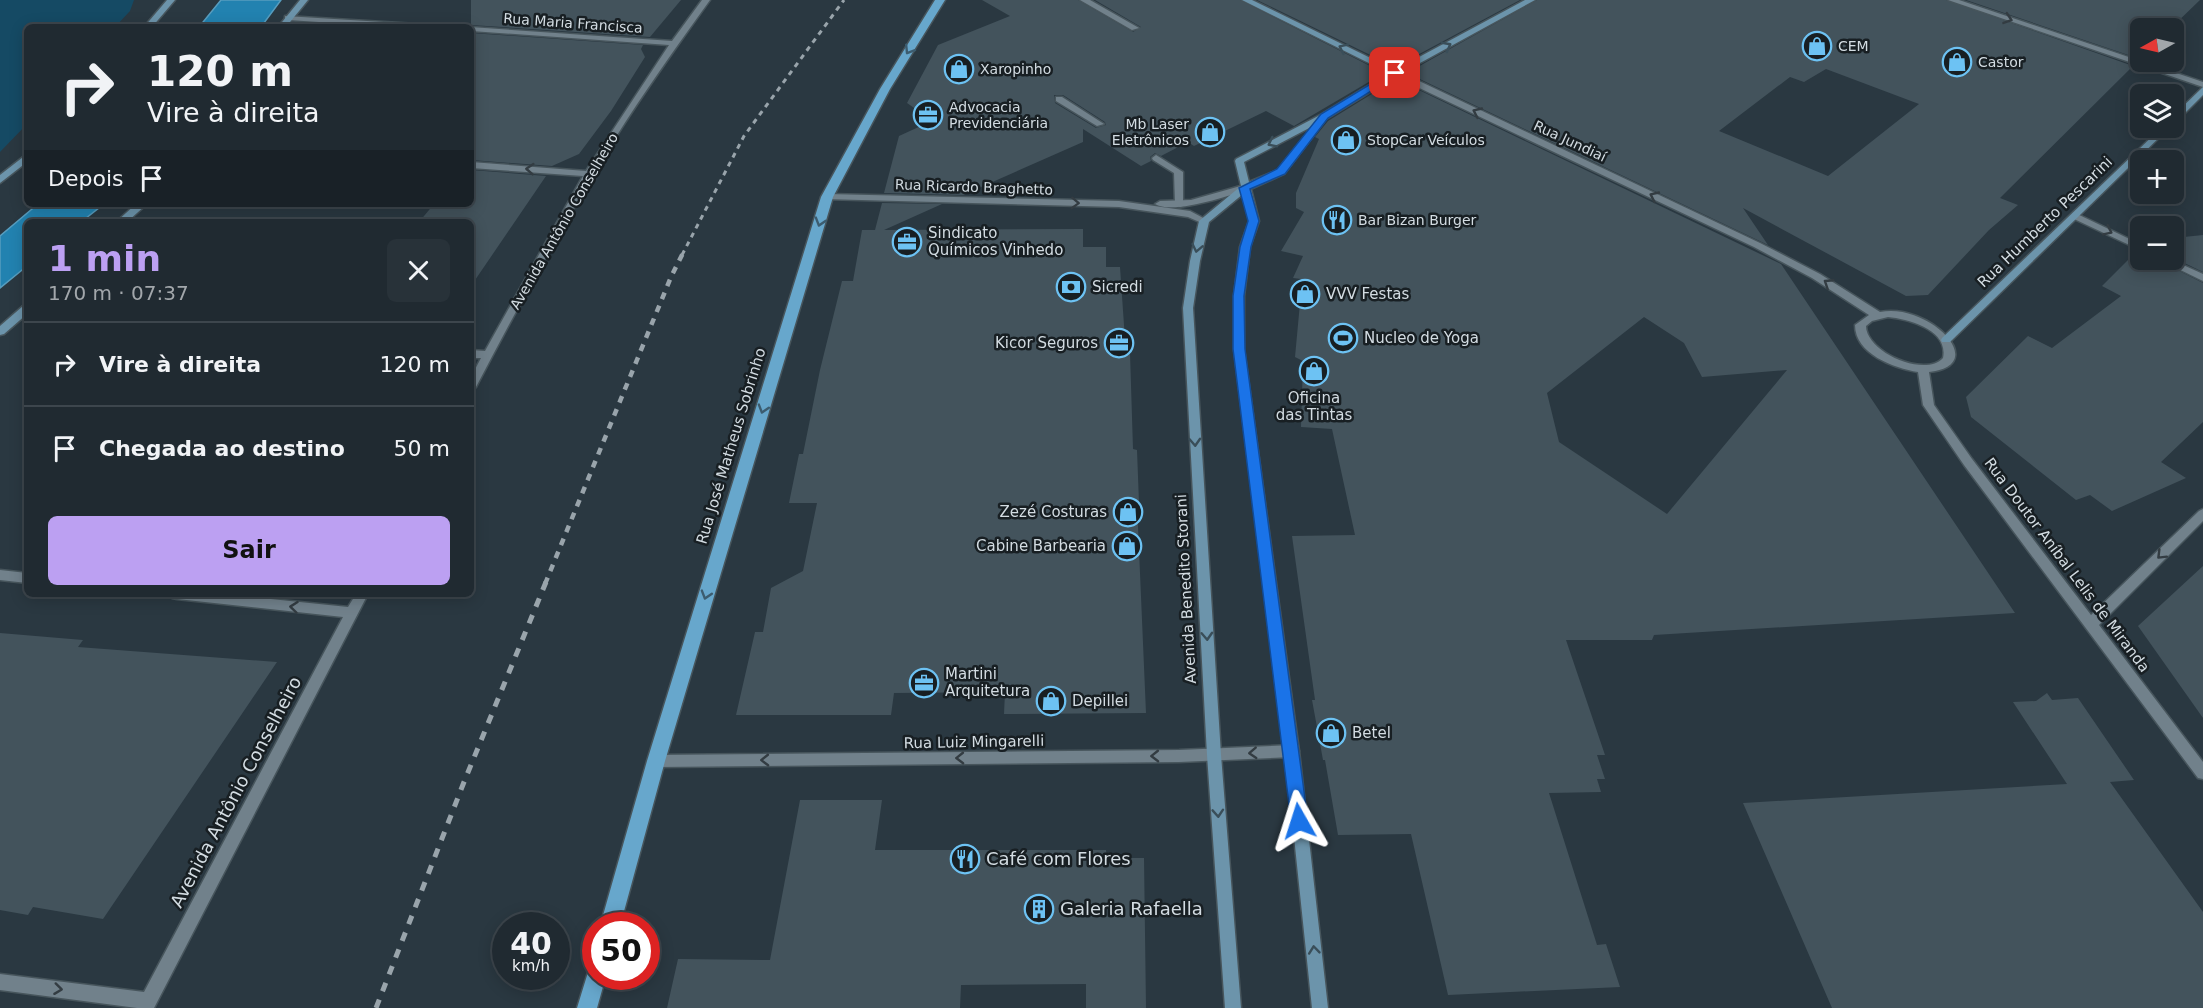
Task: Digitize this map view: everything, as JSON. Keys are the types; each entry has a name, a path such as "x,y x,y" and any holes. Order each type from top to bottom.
{"main road":[{"path":"151,24 171,0"},
{"path":"284,24 304,0"},
{"name":"Rua José Matheus Sobrinho","path":"614,912 656,761 827,197 885,88 940,0"},
{"name":"Rua Jundiaí","path":"1246,0 1395,73"},
{"path":"1320,1008 1292,751 1239,349 1239,296 1245,247 1254,221 1239,161 1531,0"},
{"path":"2184,109 2203,90"},
{"path":"1204,220 1244,188 1281,172 1324,116"},
{"name":"Rua Humberto Pescarini","path":"1946,340 2155,138"},
{"path":"0,180 24,160"},
{"path":"124,219 138,207"},
{"name":"Avenida Benedito Storani","path":"1204,220 1188,308 1214,755 1233,1008"},
{"path":"0,332 24,313"},
{"path":"587,1008 592,990"}],"street":[{"name":"Avenida Antônio Conselheiro","path":"474,381 588,174 674,43 706,0"},
{"path":"1084,0 1135,28"},
{"path":"1952,0 2203,85"},
{"path":"288,18 385,24"},
{"name":"Rua Maria Francisca","path":"474,29 674,43"},
{"name":"Rua Jundiaí","path":"1395,73 1757,245 1816,276 1877,315"},
{"path":"1059,99 1101,124"},
{"path":"1156,158 1178,172 1180,204"},
{"path":"474,165 588,174"},
{"name":"Rua Ricardo Braghetto","path":"827,197 1180,204 1192,203 1244,188"},
{"name":"Rua Ricardo Braghetto","path":"1119,204 1190,214 1204,220"},
{"path":"2075,216 2130,242"},
{"path":"2184,269 2203,278"},
{"path":"1888,314 1914,319 1938,332 1946,340 1950,348 1950,357 1936,368 1923,369 1894,363 1870,348 1860,331 1862,324 1877,315 1888,314"},
{"path":"474,354 488,355"},
{"name":"Rua Doutor Aníbal Lelis de Miranda","path":"1923,369 1929,405 1968,462 2203,773"},
{"path":"2091,624 2203,514"},
{"path":"0,574 24,578"},
{"path":"205,597 352,613"},
{"name":"Avenida Antônio Conselheiro","path":"147,1004 360,597"},
{"name":"Rua Luiz Mingarelli","path":"656,761 1214,755 1292,751"},
{"path":"0,981 147,1004"}],"shaded area":[{"path":"0,0 134,0 130,11 118,24 24,24 24,127 0,152"},
{"path":"221,0 281,0 263,24 201,24"},
{"path":"34,207 100,207 85,219 24,219 24,268 0,288 0,236"}],"building":[{"path":"471,0 681,0 650,37 471,24"},
{"path":"982,0 1078,0 1133,32 1141,27 1095,0 1240,0 1384,73 1294,126 1266,111 1194,146 1188,142 1161,156 1155,153 1150,157 1151,161 1141,166 1083,129 1083,142 963,195 884,193 899,136 923,125 913,115 920,112 907,103 938,45 1010,16","holes":["1054,95 1063,95 1105,122 1106,125 1096,128 1055,103"]},
{"path":"1257,0 1520,0 1395,67"},
{"path":"1537,0 1946,0 2130,65 2130,69 2000,198 2018,205 1989,230 1928,295 1906,296 1743,208 1768,245 1407,73","holes":["1826,69 1919,104 1828,176 1719,131 1790,77 1804,82"]},
{"path":"1966,0 2200,0 2181,18 2130,18 2130,56"},
{"path":"474,33 643,45 641,49 645,57 611,111 579,154 552,166 474,160"},
{"path":"1396,79 1781,264 2015,613 1654,635 1652,640 1566,640 1605,755 1597,755 1605,779 1597,779 1601,792 1549,793 1597,945 1606,944 1620,987 1448,995 1411,834 1338,835 1312,700 1315,700 1292,536 1355,535 1332,429 1301,427 1303,361 1295,357 1300,303 1291,301 1301,279 1293,278 1303,256 1281,251 1304,212 1296,208 1296,193 1319,139 1315,137 1328,121","holes":["1644,317 1684,343 1702,377 1787,370 1667,514 1559,442 1547,393"]},
{"path":"474,170 546,176 474,282 474,219 422,219 432,207 474,207"},
{"path":"882,203 942,204 884,230 1083,229 1083,247 1106,247 1106,267 1120,267 1126,354 1130,353 1133,449 1137,450 1139,503 1137,503 1146,713 1004,714 1005,692 894,693 891,715 736,715 755,632 763,632 771,588 803,571 817,503 789,503 799,454 803,454 820,370 842,281 853,281 862,230 875,230"},
{"path":"2203,235 2203,272 2184,263 2184,237"},
{"path":"2130,258 2130,270 2178,270 2203,283 2203,422 2161,462 2186,478 2112,511 2090,495 2076,500 1971,417 1966,397 2028,336 2052,348 2121,296 2102,286"},
{"path":"2203,566 2203,718 2138,626"},
{"path":"0,633 83,640 78,647 277,662 103,919 33,907 28,915 0,910"},
{"path":"2047,693 2052,700 2078,698 2134,780 2110,782 2203,912 2203,1008 1832,1008 1743,803 2067,784 2013,702 2036,701"},
{"path":"800,800 882,800 875,850 1106,850 1107,858 1144,858 1146,1008 1086,1008 1086,984 961,985 960,1008 667,1008 678,959 770,960"}],"railway":[{"path":"682,255 744,136 844,0"},
{"path":"545,584 682,255"},
{"path":"376,1008 464,782 546,582"}],"place":[{"name":"CEM","path":"1817,46"},
{"name":"Castor","path":"1957,62"},
{"name":"Xaropinho","path":"959,69"},
{"name":"Advocacia Previdenciária","path":"928,115"},
{"name":"Mb Laser Eletrônicos","path":"1210,132"},
{"name":"StopCar Veículos","path":"1346,140"},
{"name":"Bar Bizan Burger","path":"1337,220"},
{"name":"Sindicato Químicos Vinhedo","path":"907,242"},
{"name":"Sicredi","path":"1071,287"},
{"name":"VVV Festas","path":"1305,294"},
{"name":"Nucleo de Yoga","path":"1343,338"},
{"name":"Kicor Seguros","path":"1119,343"},
{"name":"Oficina das Tintas","path":"1314,371"},
{"name":"Zezé Costuras","path":"1128,512"},
{"name":"Cabine Barbearia","path":"1127,546"},
{"name":"Martini Arquitetura","path":"924,683"},
{"name":"Depillei","path":"1051,701"},
{"name":"Betel","path":"1331,733"},
{"name":"Café com Flores","path":"965,859"},
{"name":"Galeria Rafaella","path":"1039,909"}],"route":[{"path":"1299,821 1292,751 1239,349 1239,296 1245,247 1254,221 1244,188 1281,172 1324,116 1395,73"}]}
